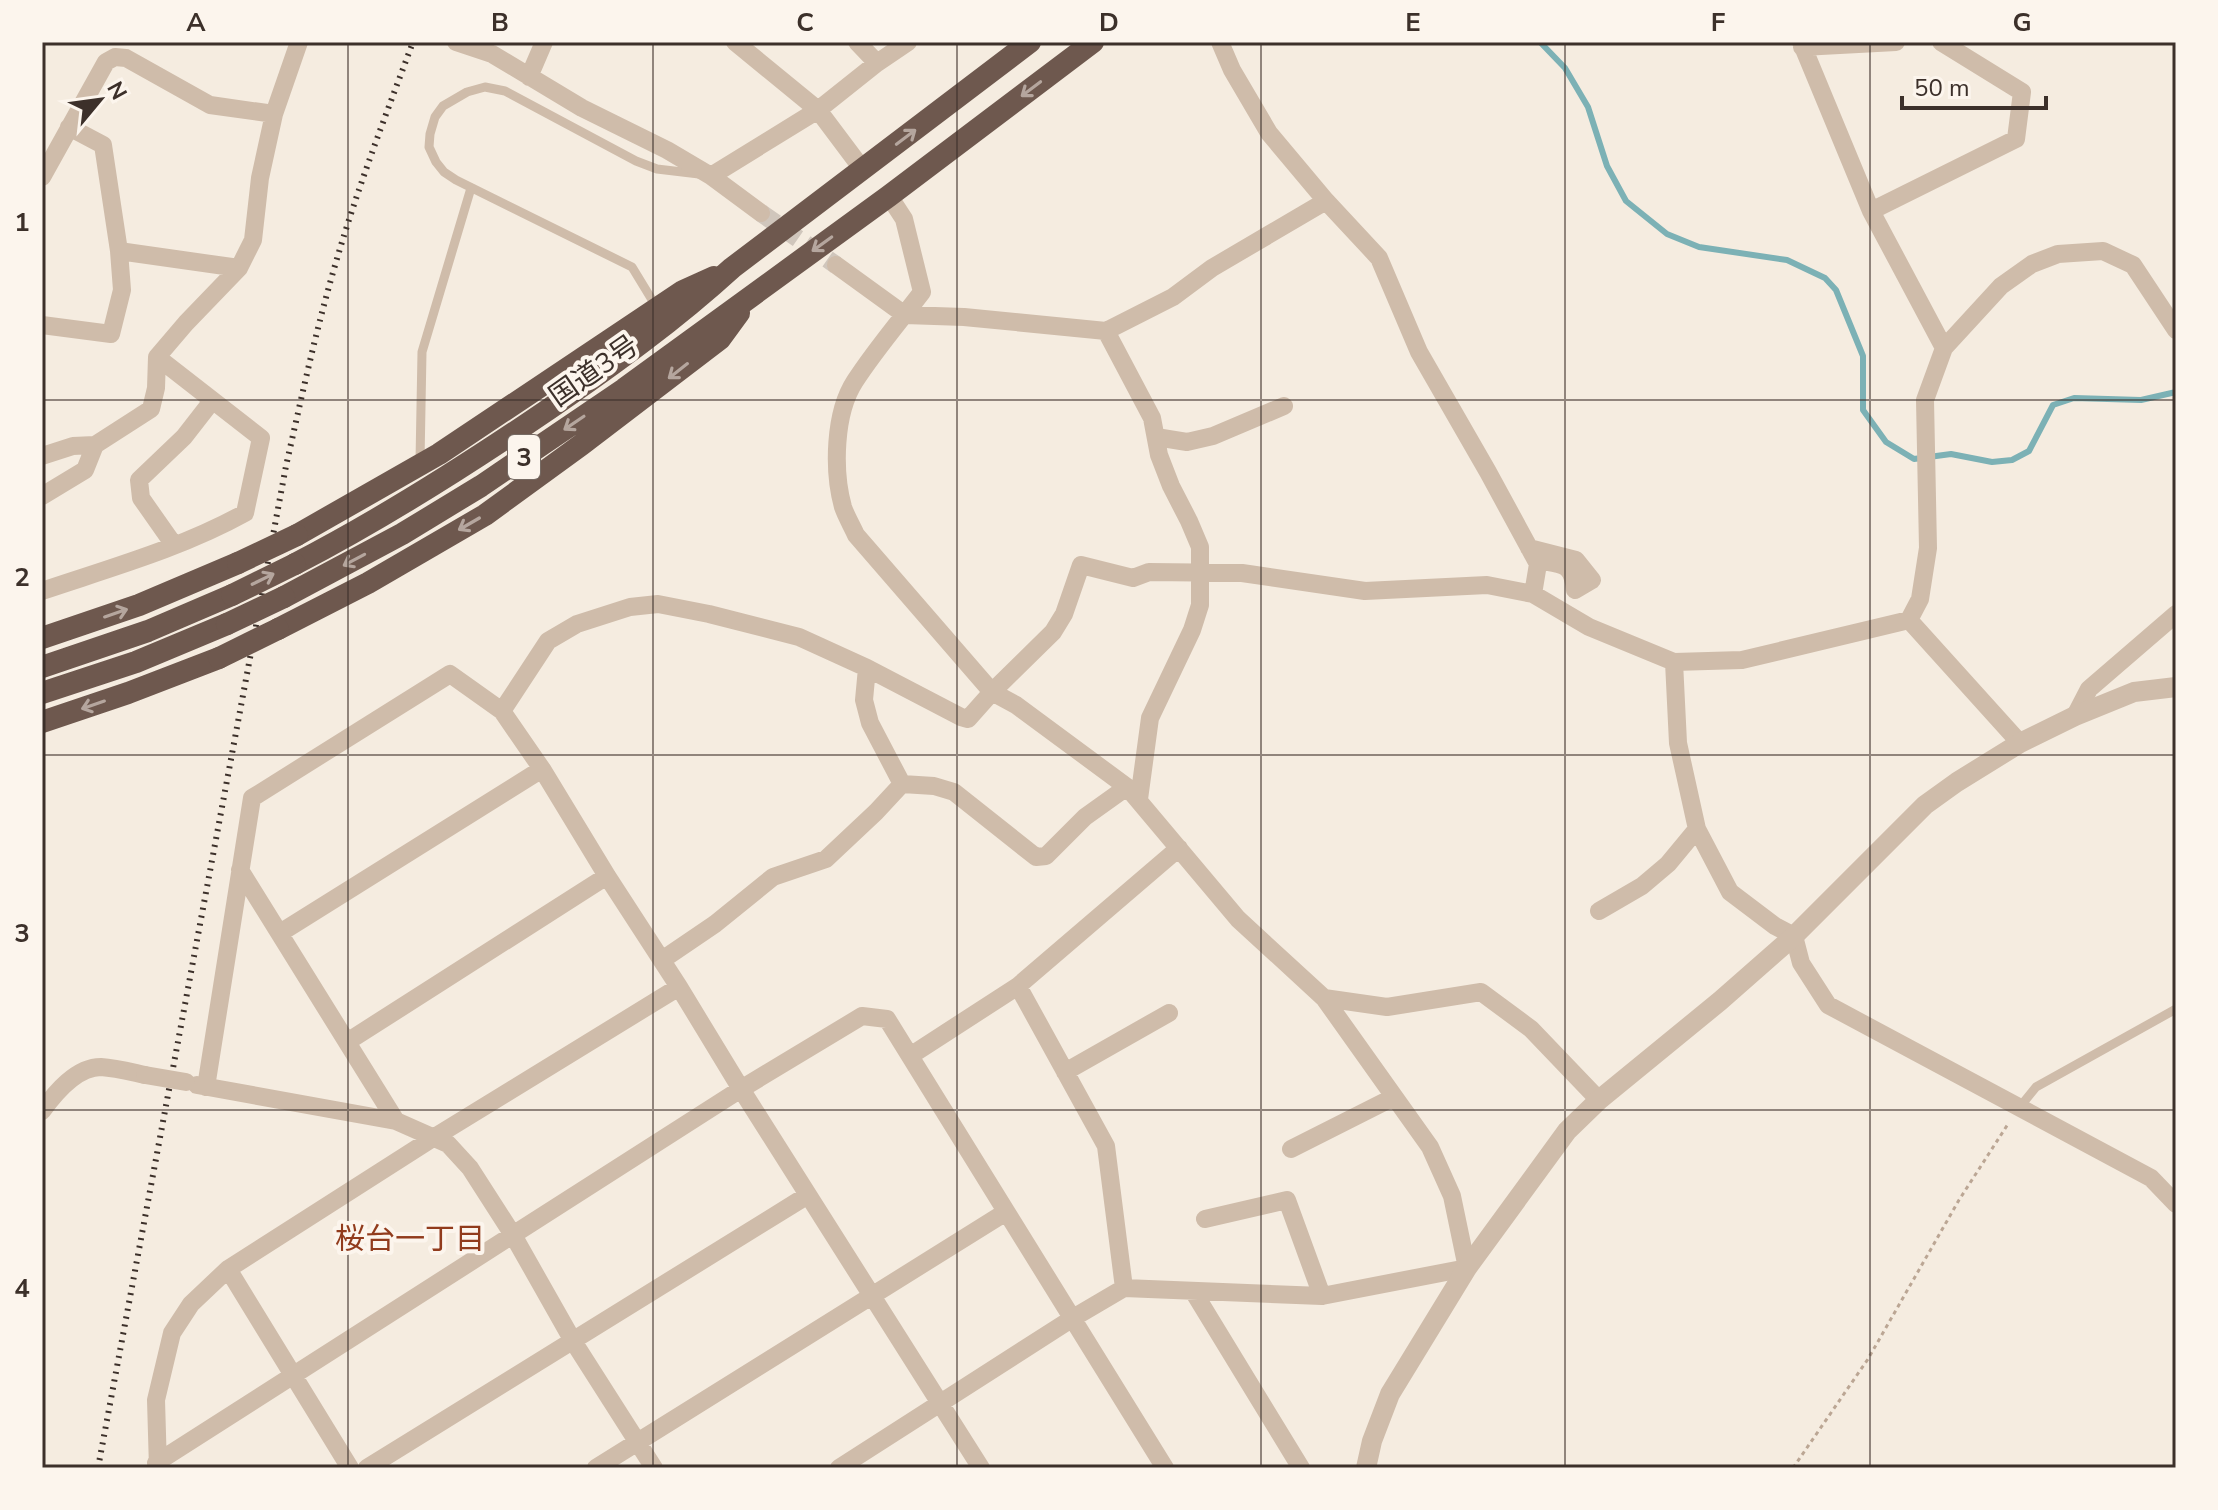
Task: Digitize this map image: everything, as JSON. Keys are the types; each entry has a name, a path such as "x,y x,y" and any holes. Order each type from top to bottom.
{"highway":[{"name":"国道3号","path":"42,667 148,631 232,595 384,516 470,463 610,367 687,309 732,268 1030,42"},
{"name":"国道3号","path":"42,693 136,662 227,624 402,534 481,486 624,389 889,196 1093,42"},
{"path":"42,638 139,605 297,535 420,465 683,291 732,268"},
{"path":"42,722 219,658 368,583 485,515 720,339 751,295"}],"street":[{"path":"42,456 73,446 95,445 151,409 156,388 157,357 239,268 253,240 260,178 274,114 299,42"},
{"path":"456,42 492,54 582,108 667,150 711,176 761,213"},
{"path":"529,77 544,42"},
{"path":"735,42 818,110 863,170"},
{"path":"857,42 877,63"},
{"path":"711,176 818,110 908,42"},
{"path":"1220,42 1232,70 1269,133 1379,258 1419,352 1538,564 1533,594"},
{"path":"1896,42 1801,44 1871,211 1944,348"},
{"path":"1871,211 2016,139 2022,92 1941,42"},
{"path":"42,177 106,62 115,57 126,58 210,105 274,114"},
{"path":"42,325 111,334 122,290 103,145 69,127"},
{"path":"889,196 904,219 922,292 853,383 842,417 837,447 838,478 843,508 856,535 992,692 1016,705 1133,793 1238,919 1324,998 1430,1147 1452,1196 1467,1268"},
{"path":"836,265 905,315 964,317 1106,331 1173,297 1212,268 1326,201"},
{"path":"119,251 239,268"},
{"path":"502,711 548,641 577,624 630,607 658,604 799,637 968,719 1053,632 1064,614 1081,565 1133,578 1149,572 1242,573 1365,591 1487,585 1533,594 1589,627 1674,662 1742,660 1909,620 1920,599 1928,548 1925,400 1944,348 2001,286 2032,264 2058,254 2103,251 2133,265 2176,330"},
{"path":"1106,331 1152,418 1159,455 1200,547 1200,605 1192,630 1150,718 1133,793"},
{"path":"42,591 174,545 245,513 261,438 157,357"},
{"path":"174,545 141,498 139,480 184,437 212,401"},
{"path":"1156,437 1187,442 1213,436 1284,406"},
{"path":"42,496 85,470 95,445"},
{"path":"2075,716 2089,689 2176,614"},
{"path":"1909,620 2020,743"},
{"path":"1674,662 1678,743 1697,829 1730,892 1775,926 1794,936 1801,963 1828,1005 2151,1178 2176,1204"},
{"path":"867,668 864,700 870,723 902,784"},
{"path":"206,1087 252,798 450,674 502,711 542,769 981,1468"},
{"path":"1366,1468 1372,1441 1390,1394 1467,1268 1567,1131 1599,1100 1794,936 1925,805 1957,782 2020,743 2075,716 2134,692 2176,687"},
{"path":"280,933 542,769"},
{"path":"902,784 934,786 954,792 1036,857 1046,856 1085,817 1133,793"},
{"path":"662,960 715,924 773,877 826,859 902,784"},
{"path":"1599,911 1651,879 1697,829"},
{"path":"910,1056 1018,986 1179,848"},
{"path":"240,870 396,1121"},
{"path":"347,1042 607,876"},
{"path":"1018,986 1106,1146 1124,1288"},
{"path":"157,1465 156,1400 172,1333 191,1304 228,1269 679,987"},
{"path":"1324,998 1387,1007 1481,992 1531,1029 1599,1100"},
{"path":"1065,1072 1169,1013"},
{"path":"157,1465 741,1089 862,1016 887,1019 1165,1468"},
{"path":"42,1111 56,1092 78,1074 98,1067 396,1121 448,1144 470,1168 513,1235 573,1341 654,1468"},
{"path":"1291,1149 1394,1097"},
{"path":"367,1468 808,1195"},
{"path":"1205,1219 1287,1200 1322,1296"},
{"path":"596,1468 1006,1212"},
{"path":"839,1468 1124,1288 1322,1296 1467,1268"},
{"path":"228,1269 350,1468"},
{"path":"1193,1291 1301,1468"}],"lane":[{"path":"657,308 632,267 444,172 429,147 435,117 443,106 467,92 485,87 505,91 636,161 657,169 711,176"},
{"path":"420,465 422,352 471,188"},
{"path":"2019,1108 2036,1087 2176,1009"}],"path":[{"path":"1793,1468 1868,1359 1959,1200 2019,1108"}],"waterway":[{"path":"1540,42 1565,68 1588,107 1607,166 1626,201 1667,234 1699,247 1787,260 1825,278 1836,290 1863,356 1863,410 1886,442 1914,459 1951,454 1992,462 2012,460 2029,451 2053,405 2074,398 2141,400 2176,392"}],"tunnel":[{"path":"761,213 836,265"}],"railway":[{"path":"98,1468 286,466 327,293 371,155 413,42"}],"district":[{"name":"桜台一丁目","path":"410,1239"}]}
